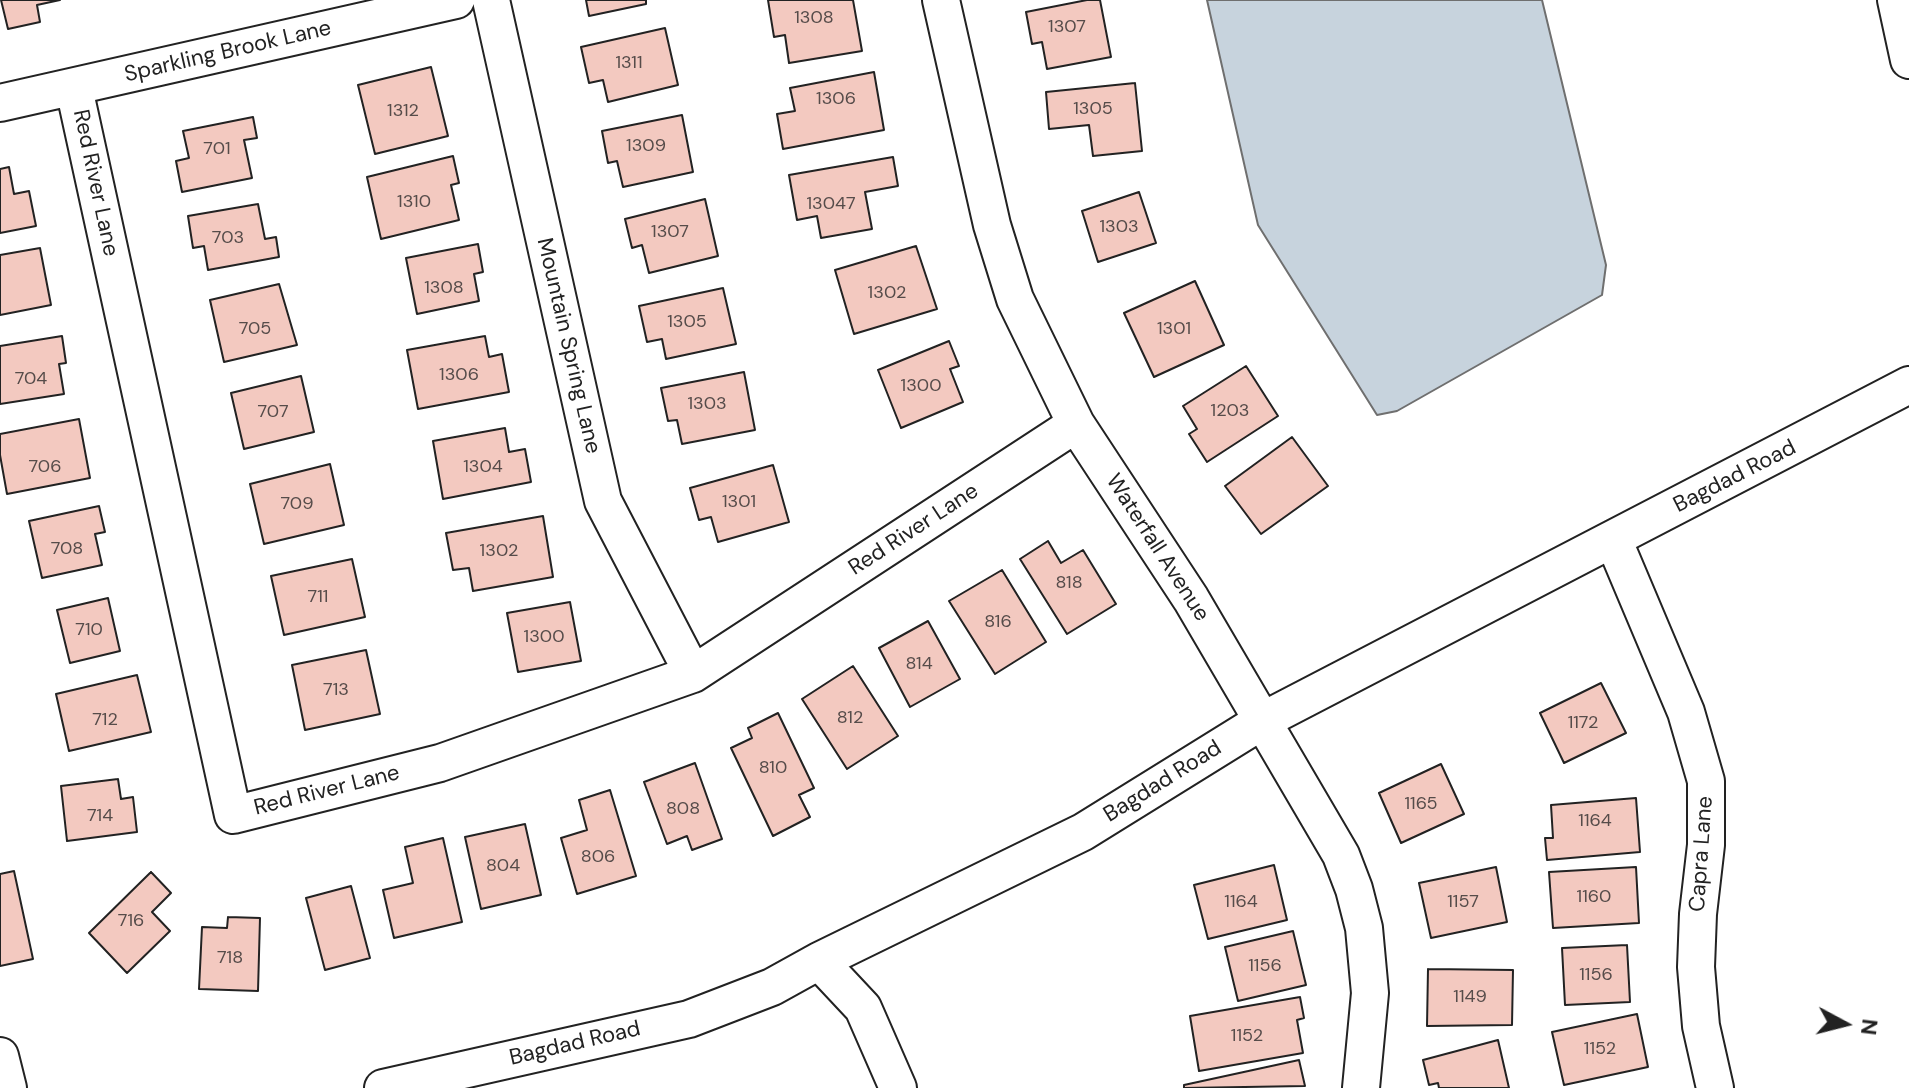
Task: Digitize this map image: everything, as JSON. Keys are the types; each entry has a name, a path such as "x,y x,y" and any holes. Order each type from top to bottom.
{"street":[{"name":"Sparkling Brook Lane","path":"0,103 456,0"},
{"name":"Mountain Spring Lane","path":"491,0 603,501 693,674"},
{"name":"Waterfall Avenue","path":"941,0 992,225 1015,299 1076,424 1191,599 1341,855 1364,928 1370,993 1361,1088"},
{"path":"1896,0 1909,60"},
{"name":"Red River Lane","path":"74,88 233,815 440,763 693,674 1076,424"},
{"name":"Bagdad Road","path":"383,1088 689,1019 772,987 1083,832 1262,721 1909,385"},
{"name":"Capra Lane","path":"1613,539 1686,712 1706,781 1706,845 1696,967 1701,1026 1715,1088"},
{"path":"819,961 863,1008 898,1088"},
{"path":"0,1056 8,1088"}],"shaded area":[{"path":"1207,0 1542,0 1606,265 1602,295 1397,411 1377,415 1258,225"}],"building":[{"path":"1,0 60,0 37,5 40,22 8,29"},
{"path":"586,0 646,0 646,4 589,16"},
{"path":"768,0 853,0 862,51 789,63 785,35 774,37"},
{"path":"1100,0 1111,57 1047,69 1042,42 1032,44 1026,12"},
{"path":"665,28 678,85 608,102 603,80 589,83 581,47"},
{"path":"431,67 448,136 375,154 358,85"},
{"path":"874,72 884,130 783,149 777,114 795,111 790,88"},
{"path":"1135,83 1142,151 1093,156 1089,125 1049,129 1046,92"},
{"path":"682,115 693,172 623,187 617,161 608,163 602,131"},
{"path":"253,117 257,138 244,140 252,178 182,192 176,161 189,158 183,131"},
{"path":"453,156 459,183 451,185 459,220 381,239 367,177"},
{"path":"893,157 898,186 865,192 872,229 821,238 817,216 797,220 789,175"},
{"path":"9,167 14,194 29,191 36,226 0,233 0,169"},
{"path":"1139,192 1156,243 1098,262 1082,211"},
{"path":"705,199 718,256 649,273 642,245 632,248 625,219"},
{"path":"258,204 265,239 276,237 279,257 208,270 204,246 193,248 188,216"},
{"path":"478,244 483,272 474,274 479,301 417,314 406,258"},
{"path":"916,246 937,309 854,334 835,270"},
{"path":"40,248 51,305 0,315 0,255"},
{"path":"1195,281 1224,345 1154,377 1124,313"},
{"path":"279,284 297,345 224,362 210,300"},
{"path":"723,288 736,344 666,359 662,339 647,342 639,306"},
{"path":"62,336 66,363 59,364 64,394 0,404 0,346"},
{"path":"485,336 489,357 502,354 509,392 418,409 407,350"},
{"path":"949,341 959,366 950,369 963,402 901,428 878,370"},
{"path":"1246,366 1278,416 1207,462 1189,434 1197,429 1183,406"},
{"path":"744,372 755,430 682,444 677,420 668,421 661,388"},
{"path":"301,376 314,432 244,449 231,393"},
{"path":"79,419 90,478 7,494 0,455 0,434"},
{"path":"505,428 509,452 525,449 531,482 443,499 433,441"},
{"path":"1292,437 1328,486 1261,534 1225,486"},
{"path":"330,464 344,525 264,544 250,484"},
{"path":"773,465 789,522 718,542 711,517 699,520 690,488"},
{"path":"99,506 105,532 95,534 102,565 42,578 29,521"},
{"path":"543,516 553,577 473,591 469,568 453,570 446,533"},
{"path":"1048,541 1061,563 1083,550 1116,604 1067,634 1020,559"},
{"path":"352,559 365,617 284,635 271,576"},
{"path":"1002,570 1046,642 995,674 949,601"},
{"path":"108,598 120,651 70,663 57,610"},
{"path":"570,602 581,661 518,672 507,613"},
{"path":"928,621 960,679 910,707 879,648"},
{"path":"366,650 380,714 305,730 292,665"},
{"path":"853,666 898,736 847,769 802,699"},
{"path":"137,675 151,732 69,751 56,694"},
{"path":"1601,683 1626,733 1564,763 1540,713"},
{"path":"778,713 814,788 799,795 810,817 773,836 731,748 752,738 748,728"},
{"path":"695,763 722,839 692,850 687,836 667,844 644,782"},
{"path":"1441,764 1464,814 1401,843 1379,793"},
{"path":"118,779 121,799 133,797 137,832 67,841 61,786"},
{"path":"610,790 636,876 577,894 561,838 587,830 579,800"},
{"path":"1636,798 1640,852 1547,860 1545,838 1553,838 1551,805"},
{"path":"525,824 541,895 481,909 465,837"},
{"path":"443,838 462,922 394,938 383,890 413,883 405,847"},
{"path":"1274,865 1287,920 1208,939 1194,885"},
{"path":"1496,867 1507,922 1431,938 1419,883"},
{"path":"1636,867 1639,923 1553,928 1549,872"},
{"path":"14,871 33,959 0,966 0,874"},
{"path":"151,872 171,893 152,912 170,931 127,973 89,933"},
{"path":"351,886 370,958 325,970 306,898"},
{"path":"228,917 260,918 258,991 199,989 202,927 227,928"},
{"path":"1293,931 1306,985 1238,1001 1225,947"},
{"path":"1627,945 1630,1002 1565,1005 1562,948"},
{"path":"1428,969 1513,970 1512,1025 1427,1026"},
{"path":"1300,997 1304,1018 1297,1020 1303,1053 1199,1071 1190,1016"},
{"path":"1637,1014 1648,1067 1564,1085 1552,1032"},
{"path":"1498,1040 1509,1088 1439,1088 1438,1083 1429,1085 1423,1060"},
{"path":"1299,1060 1305,1086 1184,1088 1184,1085"}]}
